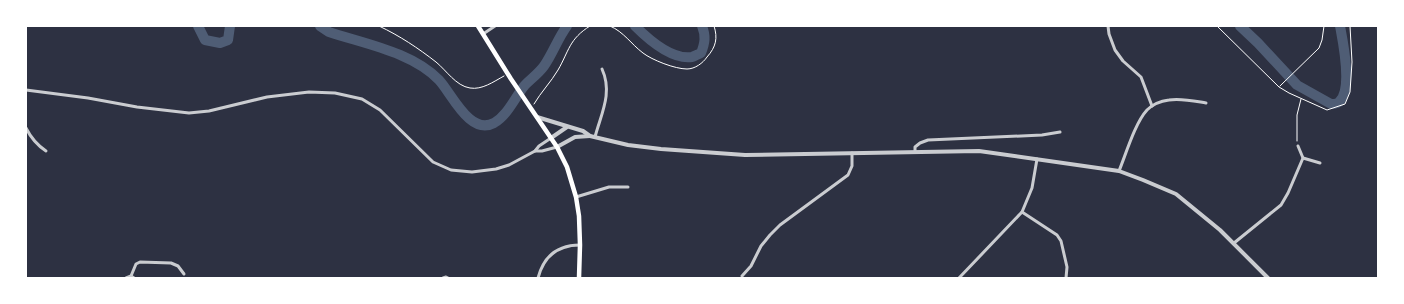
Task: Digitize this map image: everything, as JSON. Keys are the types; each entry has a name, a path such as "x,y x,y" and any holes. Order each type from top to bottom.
{"main road":[{"path":"478,26 529,107 557,146 567,167 576,196 579,216 579,278"}],"street":[{"path":"483,34 495,26"},
{"path":"1108,26 1109,34 1115,50 1123,61 1141,77 1152,106"},
{"path":"596,137 607,91 607,83 602,69"},
{"path":"26,90 88,98 137,107 189,113 209,111 267,97 309,92 335,93 362,99 380,110 433,162 451,170 472,172 496,169 515,163 535,151 539,146 567,127"},
{"path":"1119,171 1138,123 1143,115 1152,106 1163,101 1176,99 1206,103"},
{"path":"537,117 583,131 590,136"},
{"path":"26,128 32,139 46,150"},
{"path":"915,152 915,147 928,140 1042,135 1060,132"},
{"path":"535,151 542,151 557,146 576,137 590,136 644,148 731,155 979,151 1119,171 1176,194 1220,230 1268,278"},
{"path":"1234,243 1280,205 1288,193 1303,158 1298,146"},
{"path":"742,276 751,266 761,246 780,225 848,175 852,166 852,153"},
{"path":"1303,158 1320,163"},
{"path":"959,278 1022,212 1032,188 1037,159"},
{"path":"576,196 609,187 628,187"},
{"path":"1022,212 1057,235 1062,241 1067,267 1066,278"},
{"path":"538,278 543,265 552,253 562,247 580,245"},
{"path":"126,278 133,277 136,264 140,262 171,263 178,266 184,274"},
{"path":"443,278 448,278"}],"path":[{"path":"379,26 412,44 438,64 457,82 468,88 478,88 487,85 508,74"},
{"path":"529,107 558,71 567,49 580,32 590,26"},
{"path":"610,26 618,29 644,54 673,66 687,69 696,67 713,51 717,35 714,26"},
{"path":"1217,26 1280,87 1327,110 1345,104 1350,92 1352,62 1350,26"},
{"path":"1280,87 1318,48 1322,40 1324,26"},
{"path":"1298,146 1297,115 1301,98"}],"waterway":[{"path":"198,26 205,40 220,43 228,40 230,26"},
{"path":"320,26 329,32 373,45 415,62 428,70 439,80 462,112 469,119 477,124 485,125 499,120 511,106 525,85 542,69 567,26"},
{"path":"635,26 661,48 684,57 692,57 701,53 704,40 702,26"},
{"path":"1240,26 1297,85 1331,104 1336,104 1339,102 1343,96 1345,87 1346,66 1340,26"}]}
